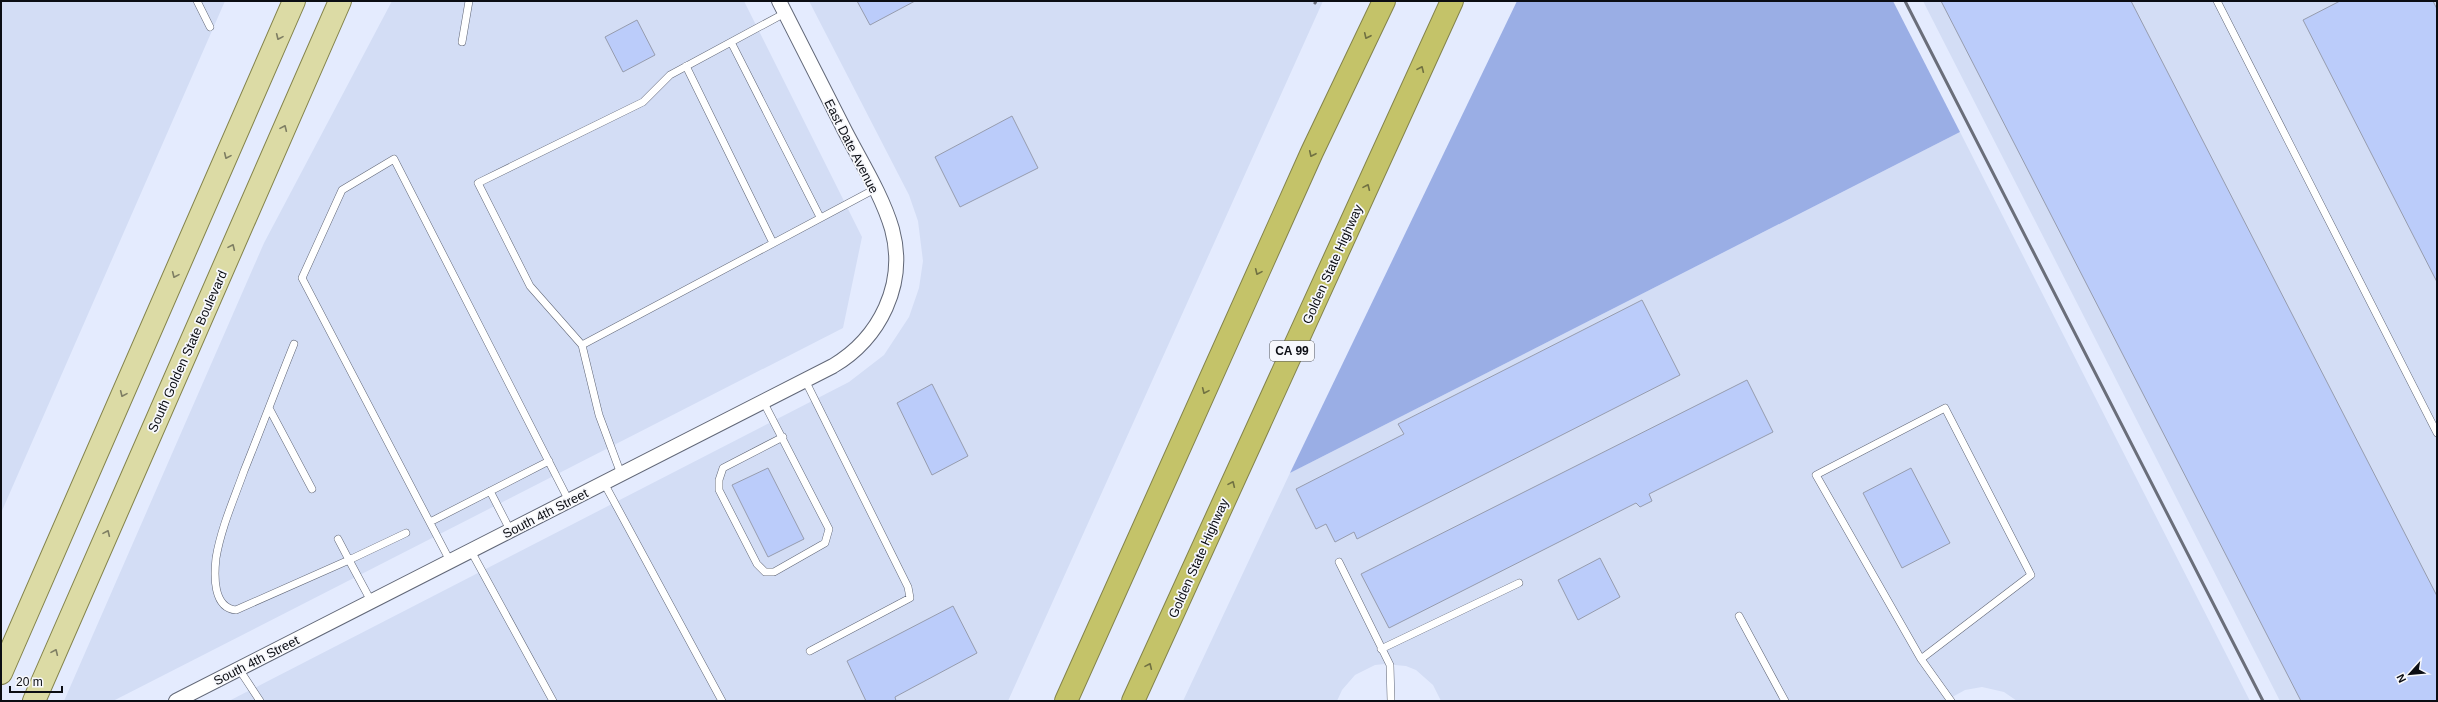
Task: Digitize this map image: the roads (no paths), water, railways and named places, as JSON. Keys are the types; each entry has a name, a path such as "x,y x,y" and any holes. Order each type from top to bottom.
{"highway":[{"path":"1066,701 1309,160 1384,1"},
{"name":"Golden State Highway","path":"1133,701 1452,1"}],"main road":[{"path":"1,673 294,1"},
{"name":"South Golden State Boulevard","path":"34,701 340,1"}],"street":[{"name":"East Date Avenue","path":"782,7 875,189 892,228 895,242 895,272 891,298"},
{"name":"South 4th Street","path":"176,701 848,357 861,346 884,315 891,298"}],"lane":[{"path":"197,1 210,27"},
{"path":"462,42 469,1"},
{"path":"2217,1 2437,433"},
{"path":"621,474 599,415 582,345 530,286 478,183 643,102 670,75 731,42 782,7"},
{"path":"731,42 820,217"},
{"path":"686,66 773,243"},
{"path":"450,561 302,278 342,190 394,159 569,500"},
{"path":"582,345 875,189"},
{"path":"294,344 225,522 216,558 216,576 220,602 229,609 236,610 406,533"},
{"path":"805,380 908,587 910,598 810,651"},
{"path":"763,401 782,437 829,529 825,543 774,572 764,572 757,564 719,490 719,480 723,468 782,437"},
{"path":"269,408 312,490"},
{"path":"1922,659 2031,575 1945,408 1816,475 1922,659 1951,701"},
{"path":"430,522 549,460"},
{"path":"604,483 661,592 722,701"},
{"path":"490,491 510,530"},
{"path":"338,539 371,601"},
{"path":"470,551 553,701"},
{"path":"1339,562 1390,665 1390,701"},
{"path":"1382,649 1519,583"},
{"path":"1740,616 1785,701"},
{"path":"239,669 260,701"}],"water":[{"path":"1517,1 1893,1 1960,132 1290,473"}],"railway":[{"path":"1905,1 2263,701"}]}
